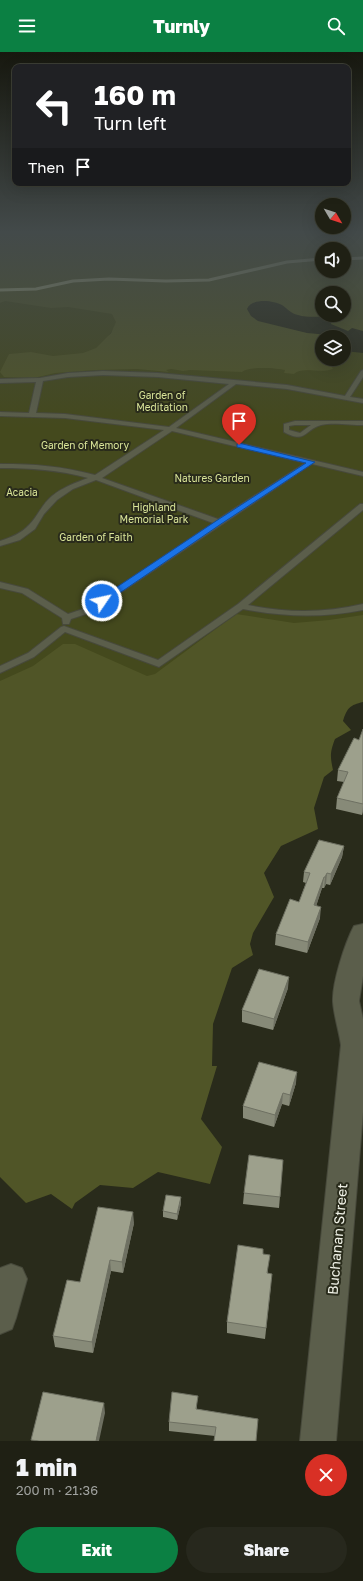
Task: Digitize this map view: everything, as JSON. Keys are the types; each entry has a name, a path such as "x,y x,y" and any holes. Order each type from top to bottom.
{"street":[{"name":"Buchanan Street","path":"318,1441 359,1046 346,1001 352,964 363,933"},
{"path":"0,1318 11,1279"}],"lane":[{"path":"347,397 363,372"},
{"path":"0,381 40,380 68,375 103,373 158,375 287,387 363,401"},
{"path":"32,414 40,380"},
{"path":"0,544 17,538 32,527 41,513 59,494 70,487 96,478 170,429 235,382"},
{"path":"0,414 65,416 170,429 363,474"},
{"path":"322,423 363,423"},
{"path":"0,586 25,592 67,617 89,610 219,522 312,462"},
{"path":"0,466 43,467 70,471 96,478 219,522"},
{"path":"64,629 159,664 241,606 363,506"},
{"path":"241,606 266,612 318,613 363,607"},
{"path":"0,670 31,655 64,629 67,617"}],"green space":[{"path":"0,299 315,299 315,317 295,314 278,303 268,301 253,303 249,305 247,309 251,316 258,321 315,334 315,366 331,366 333,369 323,371 307,370 294,374 284,373 285,370 269,368 256,368 242,372 166,370 169,372 137,369 55,373 34,378 4,377 0,372 9,354 31,352 53,356 83,353 96,348 111,333 116,322 112,314 68,307 51,308 5,301 0,303"},
{"path":"351,299 363,299 363,331 352,328 346,330 331,324 332,322 351,322"},
{"name":"Highland Memorial Park","path":"0,300 67,304 123,315 95,356 315,359 315,366 351,366 351,352 363,353 363,626 176,688 0,697"},
{"path":"236,614 294,623 363,615 363,702 355,704 348,710 343,721 351,730 335,739 333,743 331,761 333,770 324,777 314,808 318,829 281,846 264,873 274,897 253,933 250,944 253,955 232,968 213,1024 212,1066 217,1066 201,1119 222,1147 210,1184 158,1172 133,1188 100,1185 75,1203 72,1209 51,1194 26,1203 0,1177 0,681 33,666 63,644 75,644 147,676 155,674"}],"building":[{"path":"363,729 363,804 337,798 348,772 338,770 354,738 359,740"},
{"path":"319,840 344,846 331,874 327,873 324,877 314,905 321,907 308,942 276,934 290,899 299,902 310,873 304,872"},
{"path":"259,969 289,977 274,1019 242,1010"},
{"path":"259,1062 297,1072 290,1095 283,1093 275,1115 243,1106"},
{"path":"249,1155 283,1160 280,1197 244,1193"},
{"path":"166,1195 181,1197 177,1214 163,1211"},
{"path":"98,1207 133,1212 122,1262 110,1260 92,1342 53,1336 67,1280 80,1282"},
{"path":"238,1245 263,1249 263,1254 270,1255 267,1273 272,1274 266,1328 227,1322"},
{"path":"43,1392 104,1403 96,1441 31,1440"},
{"path":"172,1392 198,1396 196,1409 258,1419 256,1441 214,1441 216,1427 169,1422"}],"route":[{"path":"102,601 219,522 312,462 239,445"}],"park label":[{"name":"Garden of Meditation","path":"162,400"},
{"name":"Garden of Memory","path":"85,445"},
{"name":"Natures Garden","path":"212,478"},
{"name":"Acacia","path":"22,492"},
{"name":"Garden of Faith","path":"96,537"}]}
